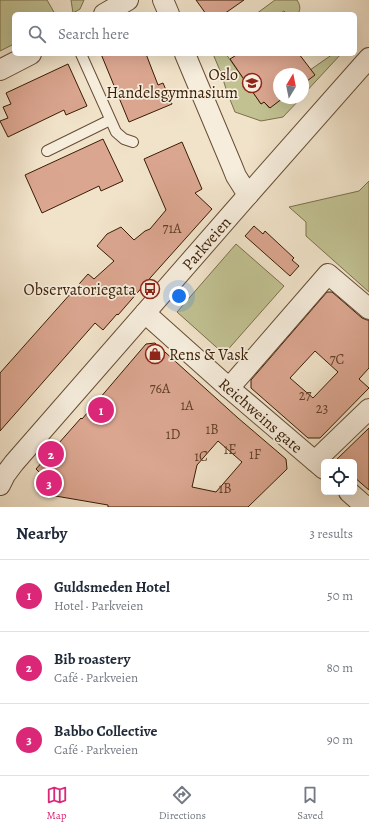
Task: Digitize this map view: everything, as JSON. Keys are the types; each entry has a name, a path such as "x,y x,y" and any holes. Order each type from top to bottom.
{"street":[{"path":"107,12 128,0"},
{"path":"163,0 168,12"},
{"path":"0,70 27,56"},
{"path":"186,56 236,176 248,195"},
{"name":"Parkveien","path":"0,485 4,475 14,463 369,58"},
{"path":"228,388 328,274 369,309"},
{"name":"Reichweins gate","path":"145,313 228,388 319,465"},
{"path":"319,465 369,409"},
{"path":"352,495 366,507"}],"lane":[{"path":"82,56 116,132 124,139 133,142"},
{"path":"47,151 110,120"}],"green space":[{"path":"0,0 47,0 54,12 12,12 12,45 0,51"},
{"path":"71,0 84,0 80,9 73,12"},
{"path":"275,0 297,0 300,7 299,12 259,12"},
{"path":"214,56 227,56 261,104 264,102 269,108 275,104 295,104 283,117 261,121 235,112"},
{"path":"330,56 339,56 309,89 309,72"},
{"path":"369,181 369,292 306,236 306,222 289,207 359,191"},
{"path":"236,244 284,286 224,354 177,312"}],"building":[{"path":"196,0 244,0 227,12 205,12"},
{"path":"102,56 147,56 158,85 163,83 172,104 129,122"},
{"path":"235,56 301,56 315,75 309,80 309,68 273,68 273,104 275,104 270,108 264,102 261,104 230,59"},
{"path":"68,64 87,106 66,115 64,110 8,137 0,121 8,118 3,107 11,104 6,93"},
{"path":"103,139 123,181 101,191 99,186 42,213 25,175"},
{"path":"182,142 202,189 195,193 212,209 103,330 95,323 0,431 0,373 88,274 94,279 114,261 97,246 107,234 121,227 134,240 150,229 166,210 144,159"},
{"path":"254,226 263,234 265,231 294,258 292,260 299,266 290,276 245,236"},
{"path":"327,292 332,292 362,318 369,320 369,368 359,379 369,388 320,438 308,438 251,388 251,380","holes":["315,351 338,372 313,398 290,378"]},
{"path":"155,343 286,459 287,469 248,507 108,507 108,505 38,493 41,474 36,469 81,418 82,419 146,344","holes":["218,441 242,462 216,492 192,487 197,465"]},
{"path":"369,428 369,490 357,480 357,459 337,459"}],"place":[{"name":"Oslo Handelsgymnasium","path":"252,83"},
{"name":"Observatoriegata","path":"150,289"},
{"name":"Rens & Vask","path":"155,354"},
{"name":"Guldsmeden Hotel","path":"101,410"},
{"name":"Bib roastery","path":"51,454"},
{"name":"Babbo Collective","path":"49,483"}]}
